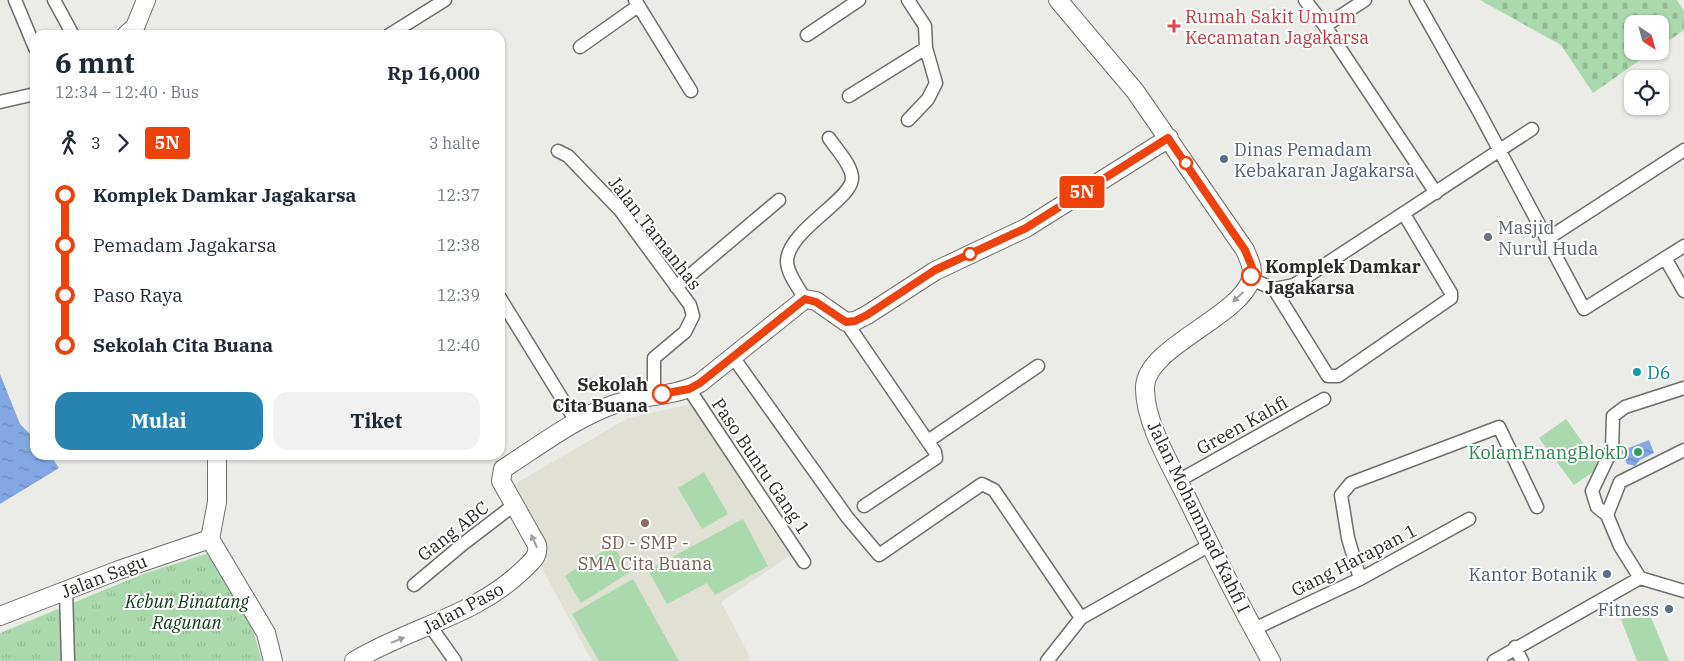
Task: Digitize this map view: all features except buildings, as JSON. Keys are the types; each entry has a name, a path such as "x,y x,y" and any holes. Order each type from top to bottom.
{"main road":[{"path":"132,30 135,27 146,0"},
{"path":"1058,0 1135,91 1168,138 1245,250 1252,267 1251,279"},
{"path":"805,299 816,302 846,322 855,321 935,270 1026,228 1168,138"},
{"name":"Jalan Mohammad Kahfi I","path":"1251,279 1245,291 1221,313 1167,352 1149,373 1145,386 1148,414 1178,481 1271,661"},
{"name":"Jalan Paso","path":"354,661 368,652 430,627 486,600 510,583 534,560 537,555 537,545 501,481 503,469 577,423 615,404 689,389 733,357 805,299"},
{"path":"217,460 217,502 210,539 266,634 273,661"},
{"name":"Jalan Sagu","path":"0,616 170,551 210,539"}],"street":[{"path":"14,0 30,37"},
{"path":"54,0 70,30"},
{"path":"397,30 445,0"},
{"path":"807,35 858,0"},
{"path":"908,0 926,26 926,48 936,83 928,98 908,120"},
{"path":"1305,0 1326,26 1436,193"},
{"path":"1326,26 1365,0"},
{"path":"1416,0 1584,309 1684,246"},
{"path":"580,46 637,3 691,92"},
{"path":"849,96 926,48"},
{"path":"0,102 30,95"},
{"path":"0,107 18,98"},
{"path":"1274,289 1294,285 1532,129"},
{"path":"805,299 790,273 787,261 790,248 807,228 850,188 852,178 850,170 829,138"},
{"path":"1547,239 1684,150"},
{"name":"Jalan Tamanhas","path":"558,151 568,156 620,210 690,305 693,316 686,332 654,358 654,396"},
{"path":"676,287 779,200"},
{"path":"1251,279 1274,289 1328,376 1338,376 1451,298 1451,293 1404,214"},
{"path":"1665,258 1684,292"},
{"path":"505,306 577,423"},
{"path":"846,322 928,441 936,458 864,506"},
{"path":"733,357 848,517 879,555 982,484 994,490 1081,618"},
{"path":"928,441 1038,366"},
{"path":"1684,388 1624,407 1613,416 1612,449 1592,490 1597,507 1607,515 1620,546 1640,578 1684,591"},
{"name":"Paso Buntu Gang 1","path":"689,389 804,562"},
{"name":"Green Kahfi","path":"1178,481 1324,399"},
{"path":"1360,579 1348,538 1341,495 1351,483 1499,427 1537,508"},
{"path":"1607,515 1620,482 1684,450"},
{"name":"Gang ABC","path":"414,585 450,554 514,506"},
{"name":"Gang Harapan 1","path":"1254,629 1360,579 1469,520"},
{"path":"1047,661 1081,618 1210,545"},
{"path":"1494,661 1640,578"},
{"path":"66,590 68,661"},
{"path":"430,627 455,661"},
{"path":"1515,648 1522,661"}],"shaded area":[{"name":"SD - SMP - SMA Cita Buana","path":"691,404 792,554 721,602 751,659 747,661 592,661 501,492 628,418"}],"green space":[{"path":"1480,0 1677,0 1684,11 1684,30 1669,41 1669,15 1624,15 1624,60 1640,60 1593,93 1561,45"},
{"path":"1566,419 1600,467 1574,485 1539,438"},
{"path":"704,472 728,514 702,529 678,488"},
{"path":"743,519 768,566 715,595 707,583 667,604 648,570"},
{"path":"613,545 630,572 581,603 565,576"},
{"name":"Kebun Binatang Ragunan","path":"209,553 250,620 262,661 0,661 0,633 143,574"},
{"path":"633,579 679,661 599,661 572,614"},
{"path":"1650,615 1669,661 1637,661 1621,619"}],"water":[{"path":"0,374 20,424 30,434 30,460 53,460 59,468 0,504"},
{"name":"KolamEnangBlokD","path":"1649,440 1654,453 1640,460 1635,466 1627,464 1621,451"}],"bus line":[{"name":"5N","path":"662,394 689,389 700,383 805,299 816,302 846,322 861,319 935,270 1026,228 1168,138 1245,250 1252,267 1251,276"}],"place":[{"name":"Rumah Sakit Umum Kecamatan Jagakarsa","path":"1174,26"},
{"name":"Dinas Pemadam Kebakaran Jagakarsa","path":"1224,159"},
{"name":"Masjid Nurul Huda","path":"1488,237"},
{"name":"Komplek Damkar Jagakarsa","path":"1251,276"},
{"name":"D6","path":"1637,372"},
{"name":"Sekolah Cita Buana","path":"662,394"},
{"name":"KolamEnangBlokD","path":"1638,452"},
{"name":"SD - SMP - SMA Cita Buana","path":"645,523"},
{"name":"Kantor Botanik","path":"1607,574"},
{"name":"Fitness","path":"1669,609"}]}
